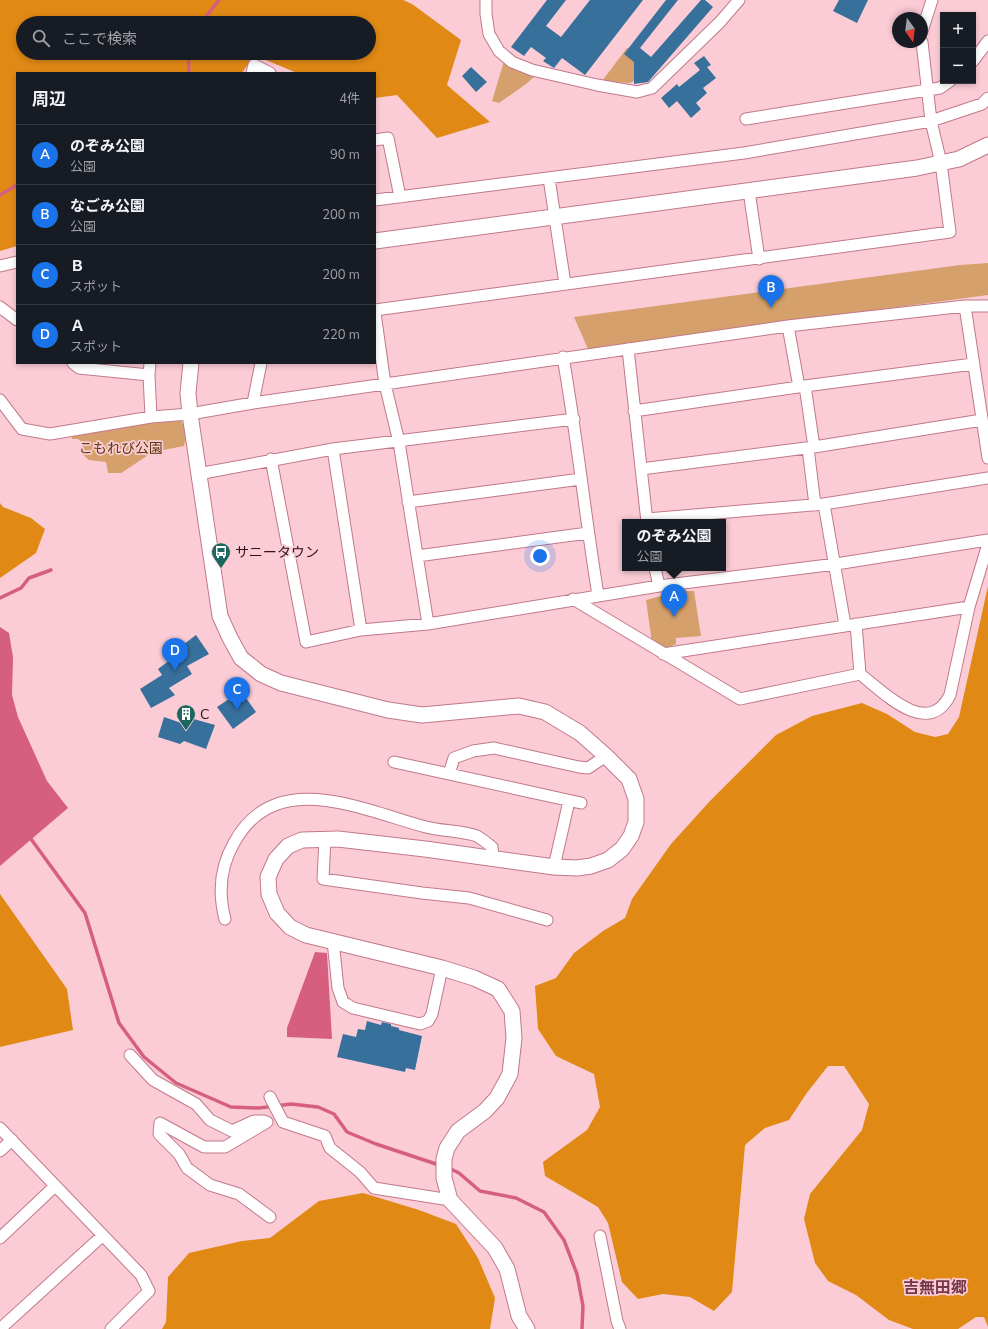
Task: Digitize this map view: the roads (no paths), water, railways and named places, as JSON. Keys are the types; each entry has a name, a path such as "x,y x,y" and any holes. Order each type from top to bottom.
{"street":[{"path":"486,0 486,14 489,34 499,51 512,62 532,70 597,85 637,92 652,88 720,22 739,0"},
{"path":"928,12 932,0"},
{"path":"976,57 988,41"},
{"path":"376,312 565,284 950,232 941,163 931,121 923,48"},
{"path":"252,72 254,65 268,72"},
{"path":"746,119 940,88 946,84"},
{"path":"376,200 744,153 931,121 982,104 988,98"},
{"path":"376,140 388,138 400,197"},
{"path":"376,241 749,191 941,163 959,159 988,145"},
{"path":"549,178 565,284"},
{"path":"749,191 759,259"},
{"path":"0,266 16,262"},
{"path":"0,400 22,429 50,434 151,417 190,414 253,402 788,326 965,306 988,306"},
{"path":"965,306 988,458"},
{"path":"0,307 16,319"},
{"path":"376,319 385,384 399,442 428,624"},
{"path":"788,326 802,386 819,504 836,564 860,674 900,706 924,714 938,710 946,704 950,695 969,607 988,544"},
{"path":"628,349 647,519"},
{"path":"563,358 574,419 588,533 598,595"},
{"path":"74,364 80,368 149,375"},
{"path":"150,364 151,417"},
{"path":"191,364 188,393 190,414 220,616 241,658 261,674 281,683 388,710 422,715 519,706 545,712 580,733 606,756 629,779 636,799 636,822 631,836 622,849 608,860 591,866 577,868 554,867 346,839 325,839 302,840 288,846 276,859 268,877 269,894 277,914 290,927 306,935 442,968 474,978 498,988 512,1011 514,1038 510,1074 497,1098 485,1111 458,1131 447,1148 444,1159 444,1175 450,1200 495,1248 507,1269 519,1316 527,1329"},
{"path":"253,402 261,364"},
{"path":"634,411 802,386 973,364"},
{"path":"198,474 271,459 333,449 399,442 574,419"},
{"path":"642,469 811,448 982,420"},
{"path":"333,449 361,630"},
{"path":"271,459 306,642 361,630 428,624 573,598 836,564 988,540"},
{"path":"658,519 819,504 988,478"},
{"path":"408,502 582,479"},
{"path":"416,556 588,533"},
{"path":"656,571 659,586"},
{"path":"573,598 740,700 860,674"},
{"path":"664,654 850,624 969,607"},
{"path":"449,774 454,758 473,750 494,748 588,768 606,756"},
{"path":"394,762 581,803"},
{"path":"225,919 220,889 225,863 237,836 254,817 269,809 288,802 312,799 335,801 427,828 476,836 492,847 492,858"},
{"path":"554,867 569,801"},
{"path":"325,839 323,879 469,898 548,920"},
{"path":"334,941 338,988 343,1002 353,1008 420,1024 428,1021 432,1014 442,968"},
{"path":"130,1055 153,1080 196,1104 210,1120 232,1131 254,1121 267,1122"},
{"path":"270,1098 280,1117 325,1136 330,1148 360,1172 374,1188 450,1200"},
{"path":"270,1217 239,1194 210,1185 188,1168 179,1154 159,1134 160,1123 204,1147 225,1147 267,1122 280,1117"},
{"path":"0,1128 140,1275 149,1291 111,1329"},
{"path":"0,1151 12,1140"},
{"path":"0,1238 55,1186"},
{"path":"0,1329 102,1236"},
{"path":"600,1236 617,1321 620,1329"}],"waterway":[{"path":"206,16 219,0"},
{"path":"188,60 189,72"},
{"path":"0,195 16,186"},
{"path":"0,598 21,588 29,578 51,570"},
{"path":"31,839 85,913 119,1023 144,1057 176,1083 231,1107 259,1108 291,1104 318,1107 334,1114 347,1132 376,1144 439,1165"},
{"path":"449,1168 459,1173 480,1191 516,1198 544,1212 564,1240 577,1274 583,1306 582,1329"}],"place":[{"name":"なごみ公園","path":"771,308"},
{"name":"サニータウン","path":"221,569"},
{"name":"のぞみ公園","path":"674,617"},
{"name":"Ａ","path":"175,671"},
{"name":"Ｂ","path":"237,710"},
{"name":"C","path":"186,731"}],"district":[{"name":"吉無田郷","path":"935,1288"}],"park label":[{"name":"こもれび公園","path":"121,448"}]}
